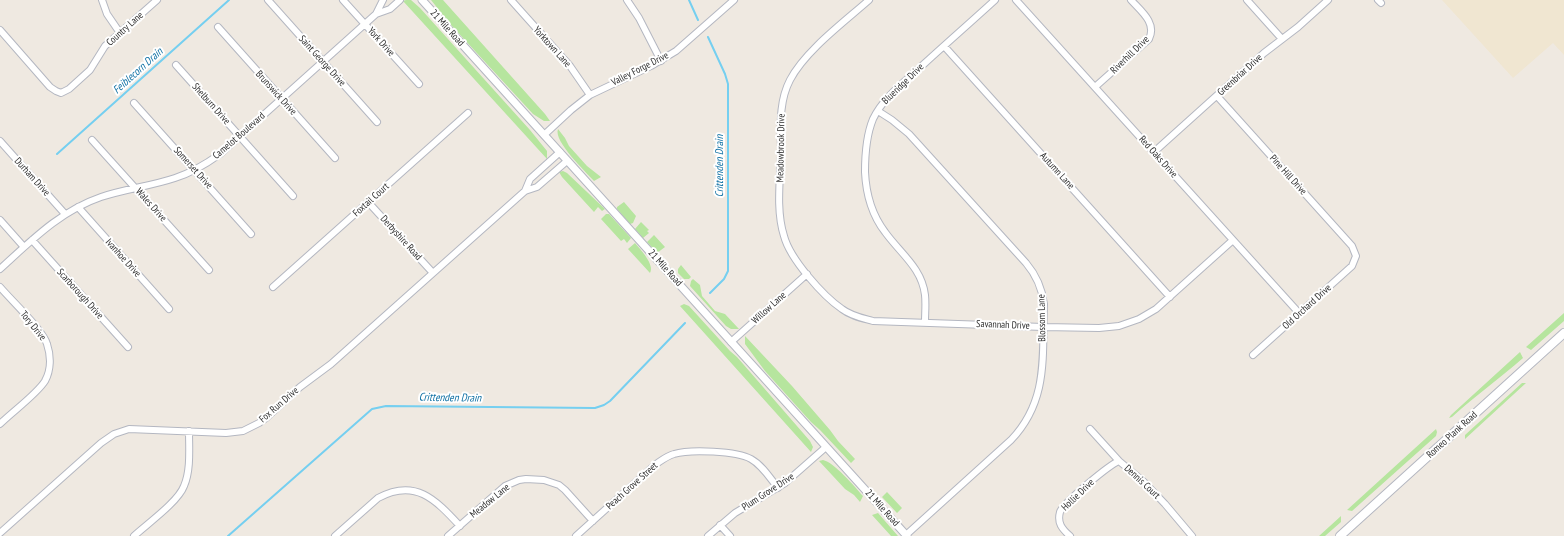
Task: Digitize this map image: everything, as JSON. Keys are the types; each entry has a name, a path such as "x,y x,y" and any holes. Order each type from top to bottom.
{"main road":[{"name":"Romeo Plank Road","path":"1340,536 1564,334"}],"street":[{"path":"102,0 107,14 120,33"},
{"name":"Country Lane","path":"0,30 50,87 61,93 68,89 90,70 103,50 157,0"},
{"name":"Saint George Drive","path":"268,0 377,122"},
{"name":"York Drive","path":"343,0 419,84"},
{"name":"Camelot Boulevard","path":"376,14 379,4 383,0"},
{"name":"Camelot Boulevard","path":"0,269 47,226 78,207 101,197 173,179 195,170 220,154 364,24 376,14 390,9 400,0"},
{"name":"21 Mile Road","path":"422,0 907,535"},
{"name":"Yorktown Lane","path":"511,0 570,66 590,95"},
{"path":"627,0 639,18 661,61"},
{"name":"Valley Forge Drive","path":"544,135 590,95 661,61 685,44 734,0"},
{"name":"Meadowbrook Drive","path":"807,274 791,252 782,227 780,206 782,104 790,80 806,57 869,0"},
{"name":"Blueridge Drive","path":"925,322 925,295 921,278 911,262 878,223 870,202 867,191 865,164 866,142 871,125 878,111 896,90 995,0"},
{"name":"Red Oaks Drive","path":"1016,0 1299,313"},
{"name":"Riverhill Drive","path":"1095,87 1149,39 1151,35 1152,30 1150,21 1131,0"},
{"path":"1247,0 1282,39"},
{"name":"Greenbriar Drive","path":"1154,152 1328,0"},
{"name":"Brunswick Drive","path":"218,28 335,158"},
{"name":"Autumn Lane","path":"944,46 1170,297"},
{"name":"Shelburn Drive","path":"176,65 293,196"},
{"name":"Pine Hill Drive","path":"1217,96 1352,246 1356,256"},
{"name":"Somerset Drive","path":"134,103 252,234"},
{"name":"Blossom Lane","path":"878,111 909,134 1033,271 1043,295 1042,368 1039,389 1033,408 1024,425 1011,440 907,535"},
{"name":"Foxtail Court","path":"273,287 468,113"},
{"name":"Wales Drive","path":"92,140 209,270"},
{"name":"Durham Drive","path":"0,141 65,214"},
{"name":"Fox Run Drive","path":"525,191 530,179 560,152"},
{"name":"Fox Run Drive","path":"0,533 101,443 114,434 129,429 235,432 247,429 259,423 300,387 331,364 525,191 537,187 567,161"},
{"name":"Derbyshire Road","path":"368,202 433,273"},
{"name":"Ivanhoe Drive","path":"78,207 169,309"},
{"path":"0,220 24,247"},
{"name":"Scarborough Drive","path":"32,240 128,347"},
{"name":"Savannah Drive","path":"807,274 834,304 852,315 873,321 1100,328 1119,326 1148,314 1170,297 1233,240"},
{"name":"Old Orchard Drive","path":"1253,355 1352,266 1356,256"},
{"name":"Willow Lane","path":"731,342 807,274"},
{"name":"Tory Drive","path":"0,288 40,332 47,343 50,354 50,364 44,381 37,390 0,424"},
{"name":"Dennis Court","path":"1090,429 1119,461 1125,464 1166,504 1192,536"},
{"path":"134,536 174,500 184,488 187,473 189,431"},
{"name":"Plum Grove Drive","path":"708,536 735,513 778,488 826,447"},
{"name":"Peach Grove Street","path":"576,536 656,464 667,456 682,452 731,453 745,456 758,464 778,488"},
{"name":"Hollie Drive","path":"1070,536 1061,528 1059,524 1061,510 1094,479 1112,464 1119,461"},
{"name":"Meadow Lane","path":"448,536 505,486 518,480 526,479 544,480 559,485 593,521"},
{"path":"334,536 378,498 400,490 415,491 431,498 445,509 460,526"},
{"path":"720,525 730,536"}],"shaded area":[{"path":"1442,0 1564,0 1564,55 1553,43 1513,78"}],"green space":[{"path":"411,0 420,8 530,130 547,151 547,159 403,1"},
{"path":"431,0 443,0 550,121 544,121 533,114 451,25"},
{"path":"558,129 569,146 587,166 601,177 594,181 578,164 560,141"},
{"path":"563,171 567,173 605,209 602,211 598,207 594,212 562,177 559,172"},
{"path":"624,202 636,216 633,223 630,224 617,209 617,207"},
{"path":"606,214 609,214 631,238 627,243 624,239 621,241 601,219"},
{"path":"641,222 649,230 647,231 649,233 643,238 635,229"},
{"path":"654,235 665,247 657,253 647,242"},
{"path":"635,243 644,253 651,266 650,273 628,249"},
{"path":"681,265 691,277 689,279 684,279 678,273 678,269"},
{"path":"693,279 700,285 702,296 715,311 725,314 739,329 731,329 726,326 690,286"},
{"path":"684,304 689,306 737,357 810,441 813,447 811,452 680,306"},
{"path":"1564,313 1564,321 1531,350 1526,347"},
{"path":"745,336 792,386 855,459 851,463 811,422 765,371 745,344"},
{"path":"1520,352 1523,358 1449,418 1451,415"},
{"path":"1522,383 1526,383 1465,439 1465,435"},
{"path":"1436,429 1436,436 1352,511 1347,510"},
{"path":"823,460 833,465 850,481 863,496 860,502 854,495 845,489 819,461"},
{"path":"887,492 902,508 897,513 882,497"},
{"path":"878,513 898,536 891,536 872,515"},
{"path":"1341,516 1341,522 1325,536 1319,536"}],"waterway":[{"name":"Feiblecorn Drain","path":"57,154 229,0"},
{"name":"Crittenden Drain","path":"689,0 698,20"},
{"name":"Crittenden Drain","path":"708,37 728,84 728,271 724,279 710,293"},
{"name":"Crittenden Drain","path":"228,536 372,409 386,406 595,408 610,401 685,323"}]}
